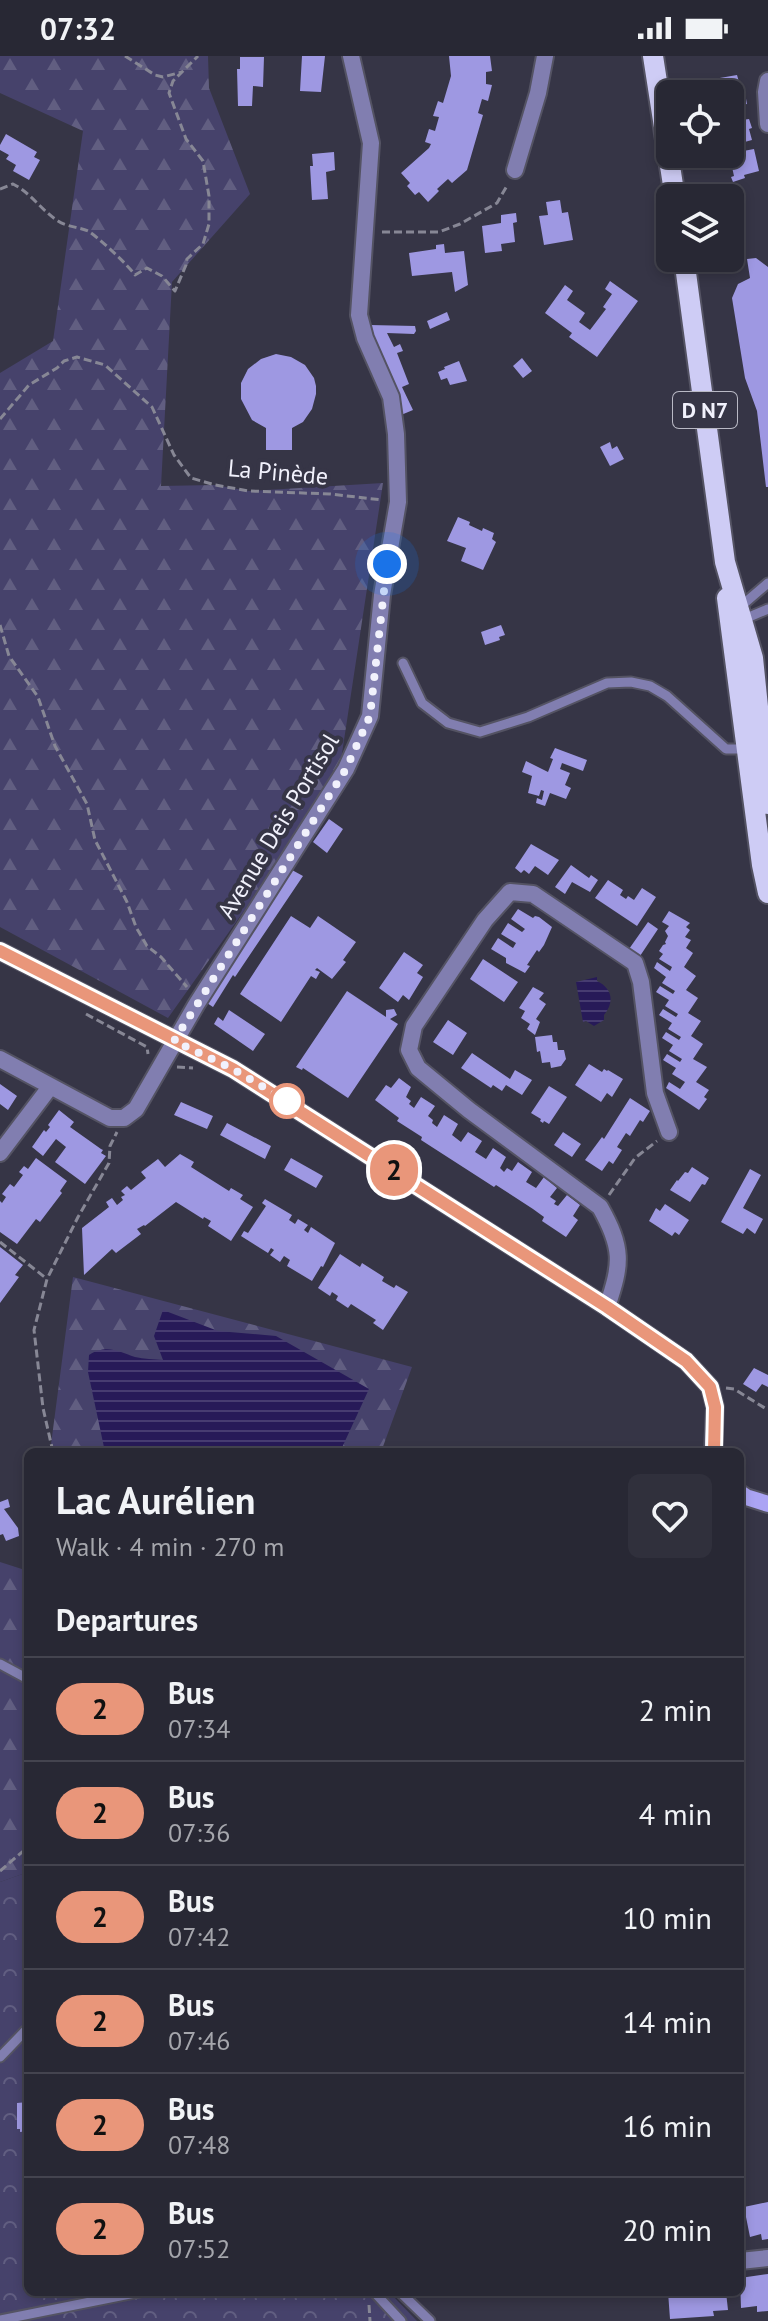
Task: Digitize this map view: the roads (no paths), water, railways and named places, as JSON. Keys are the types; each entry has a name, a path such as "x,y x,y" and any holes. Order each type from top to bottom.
{"main road":[{"path":"653,56 673,184"},
{"name":"D N7","path":"686,272 725,562 757,717 762,865 768,893"},
{"path":"759,747 768,804"},
{"path":"0,951 233,1069 287,1101 686,1361 710,1387 715,1407 713,1448"},
{"path":"744,1496 768,1504"}],"street":[{"name":"Avenue Deis Portisol","path":"50,1087 110,1118 124,1118 136,1109 196,1005 346,769 370,716 382,595 398,502 396,434 391,397 365,338 359,315 371,143 351,56"},
{"path":"515,170 538,93 545,56"},
{"path":"768,81 768,124"},
{"path":"607,1307 617,1277 619,1254 612,1230 600,1207 469,1110 418,1068 409,1050 414,1026 485,920 510,892 533,894 635,963 641,982 655,1093 669,1132"},
{"path":"0,1059 50,1087 0,1153"},
{"path":"744,2261 768,2258"}],"lane":[{"path":"735,617 768,583"},
{"path":"735,617 768,609"},
{"path":"403,663 422,703 448,723 480,732 528,717 607,683 631,682 650,686 667,696 726,749 759,747"},
{"path":"0,1664 24,1677"},
{"path":"0,2057 24,2032"},
{"path":"0,2320 120,2296"},
{"path":"378,2296 401,2321"},
{"path":"404,2296 430,2321"}]}
